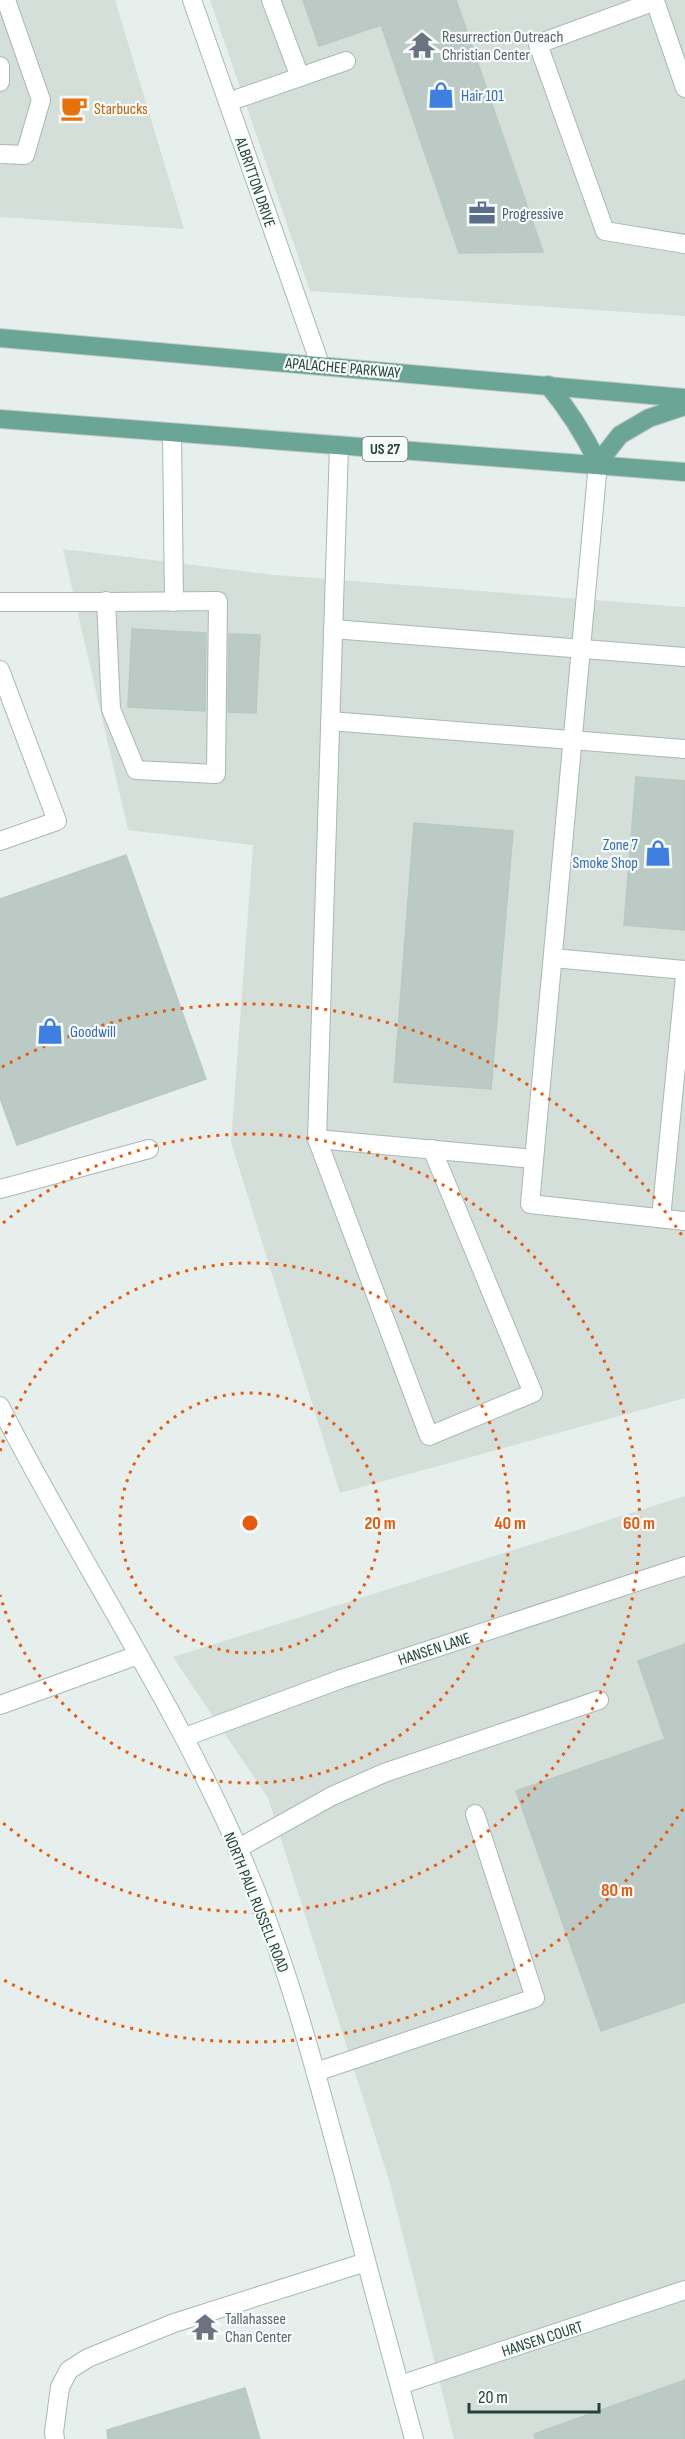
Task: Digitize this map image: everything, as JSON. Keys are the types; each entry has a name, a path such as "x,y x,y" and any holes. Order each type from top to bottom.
{"main road":[{"name":"APALACHEE PARKWAY","path":"0,338 320,364 685,398"},
{"path":"548,385 566,406 585,435 598,464 620,435 650,418 685,405"},
{"name":"US 27","path":"0,419 685,472"}],"street":[{"path":"0,154 25,155 41,100 6,0"},
{"name":"ALBRITTON DRIVE","path":"192,0 320,364"},
{"path":"271,0 300,77"},
{"path":"685,88 655,1 538,44 605,231 685,244"},
{"path":"228,102 346,61"},
{"path":"0,66 0,82"},
{"path":"172,433 174,602"},
{"path":"339,446 317,1139 429,1436 533,1393 432,1149"},
{"path":"598,464 530,1204 685,1221"},
{"path":"0,602 218,601 216,774 136,770 111,709 106,602"},
{"path":"333,628 685,657"},
{"path":"0,670 57,821 0,841"},
{"path":"330,721 685,748"},
{"path":"553,958 685,970"},
{"path":"661,1218 685,976"},
{"path":"317,1139 534,1159"},
{"path":"0,1189 149,1149"},
{"name":"NORTH PAUL RUSSELL ROAD","path":"0,1406 36,1477 185,1737 237,1849 291,1988 316,2072 414,2439"},
{"name":"HANSEN LANE","path":"185,1737 341,1679 685,1566"},
{"path":"0,1705 138,1655"},
{"path":"237,1849 332,1796 384,1773 599,1700"},
{"path":"316,2072 535,1998 475,1814"},
{"path":"55,2439 60,2388 69,2370 88,2358 174,2323 366,2262"},
{"name":"HANSEN COURT","path":"400,2385 685,2290"}],"shaded area":[{"name":"Starbucks","path":"0,0 115,0 184,229 0,217"},
{"path":"210,0 685,0 685,316 310,291"},
{"path":"63,549 275,575 685,607 685,1398 340,1493 231,1142 253,845 128,830"},
{"path":"685,1496 685,2439 454,2439 389,2180 268,1798 173,1657"}],"building":[{"path":"303,0 456,0 543,252 459,253 381,25 319,46"},
{"path":"132,629 206,633 205,711 128,707"},
{"path":"229,634 260,635 256,713 228,712"},
{"name":"Zone 7 Smoke Shop","path":"636,777 685,781 685,930 624,925"},
{"path":"414,823 513,831 491,1089 394,1082"},
{"path":"126,855 206,1079 17,1145 0,1098 0,899"},
{"path":"685,1644 685,2002 601,2031 516,1791 665,1739 638,1661"},
{"path":"685,2380 685,2439 535,2439 534,2434"},
{"path":"245,2388 260,2439 108,2439 107,2430"}],"place":[{"name":"Resurrection Outreach Christian Center","path":"422,45"},
{"name":"Hair 101","path":"441,95"},
{"name":"Starbucks","path":"74,108"},
{"name":"Progressive","path":"482,213"},
{"name":"Zone 7 Smoke Shop","path":"658,853"},
{"name":"Goodwill","path":"50,1031"},
{"name":"Tallahassee Chan Center","path":"205,2327"}]}
